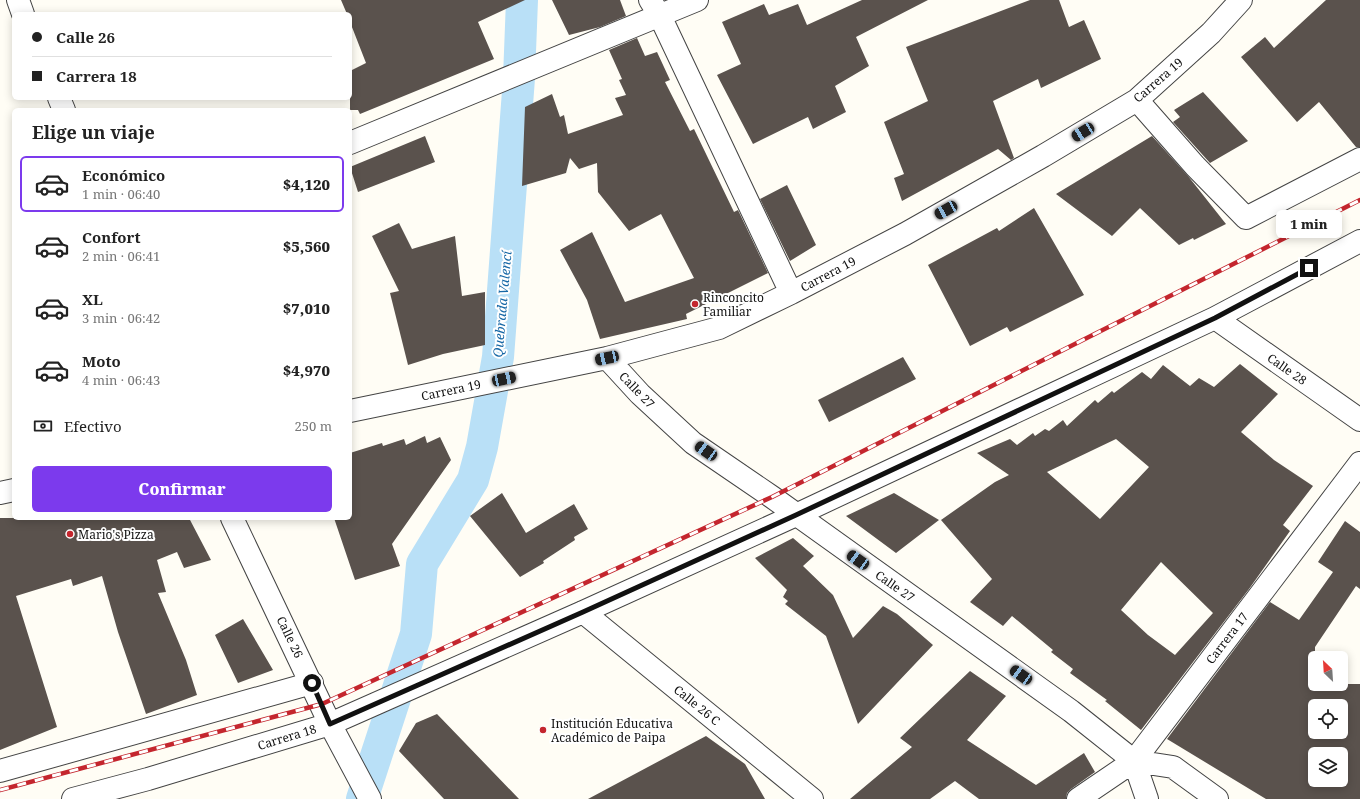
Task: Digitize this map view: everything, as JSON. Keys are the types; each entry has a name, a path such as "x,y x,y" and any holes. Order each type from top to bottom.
{"street":[{"path":"18,0 22,12"},
{"path":"352,142 537,66 655,8 697,0"},
{"name":"Carrera 19","path":"352,411 607,358 719,328 791,293 919,226 1137,100 1211,34 1241,0"},
{"path":"655,8 791,293"},
{"path":"1137,100 1195,166 1246,218 1360,159"},
{"name":"Carrera 18","path":"73,799 148,779 330,724 583,612 796,515 1215,318 1360,241"},
{"name":"Calle 28","path":"1215,318 1360,420"},
{"name":"Calle 27","path":"607,358 640,394 693,442 1071,711 1134,761 1173,768 1217,799"},
{"name":"Carrera 17","path":"1078,799 1134,761 1360,462"},
{"path":"0,493 12,490"},
{"name":"Calle 26","path":"233,520 312,683 330,724 370,799"},
{"name":"Calle 26 C","path":"583,612 812,799"},
{"path":"0,771 312,683"},
{"path":"1134,761 1147,799"}],"building":[{"path":"341,0 525,0 478,22 494,59 360,114 358,110 352,110 352,108 350,108 350,100 352,100 352,70 366,63 352,27 352,12 346,12"},
{"path":"552,0 620,0 626,16 600,27 569,35"},
{"path":"862,0 928,0 856,37 869,66 835,86 846,112 813,129 808,117 753,144 717,75 741,64 722,22 764,4 769,15 798,4 807,25"},
{"path":"1030,0 1059,0 1069,27 1084,20 1101,59 1041,88 1038,79 993,101 1014,158 1011,160 998,149 902,201 894,178 904,174 884,122 928,101 906,47"},
{"path":"1326,0 1360,0 1360,147 1356,147 1319,102 1297,122 1241,57 1265,37 1274,48"},
{"path":"637,38 645,56 657,52 670,80 665,82 690,131 694,129 734,212 738,210 768,273 686,314 687,319 600,339 587,300 560,250 592,232 625,302 694,278 661,214 629,231 598,192 597,163 579,169 570,158 566,173 522,186 525,107 552,94 560,117 564,115 568,134 623,115 615,98 626,95 619,80 622,79 609,50"},
{"path":"1203,92 1248,141 1210,163 1173,122 1180,117 1174,110"},
{"path":"425,136 435,162 358,192 352,173 352,166"},
{"path":"1152,136 1188,176 1226,224 1194,240 1193,238 1179,245 1140,208 1112,236 1056,194"},
{"path":"787,185 816,245 790,261 760,199"},
{"path":"1034,208 1084,295 1010,332 1007,327 970,346 928,265 997,228 999,231"},
{"path":"399,223 412,249 455,236 462,296 485,292 485,345 443,354 408,365 390,293 399,291 372,236"},
{"path":"903,357 916,379 829,422 818,400"},
{"path":"1240,364 1278,394 1241,432 1274,460 1313,486 1283,525 1290,531 1249,589 1141,730 1105,701 1107,700 1070,673 1073,669 1051,652 1053,650 1012,616 1003,626 970,602 992,579 941,520 995,482 1009,475 977,453 1010,439 1017,445 1033,433 1035,436 1045,429 1049,431 1063,420 1067,426 1095,400 1098,403 1112,391 1114,393 1142,372 1151,379 1163,365 1190,386 1199,378 1214,387","holes":["1116,439 1149,467 1100,519 1047,472","1161,562 1213,613 1175,655 1148,635 1121,610"]},
{"path":"425,436 427,443 440,437 451,460 392,544 400,566 355,580 335,520 352,520 352,452 382,443 383,446 404,439 406,445"},
{"path":"502,493 526,533 574,504 588,529 574,537 575,540 543,561 544,563 520,577 470,516"},
{"path":"894,493 939,520 896,553 846,516"},
{"path":"0,518 12,518 12,520 190,520 211,560 184,568 177,552 157,560 166,592 158,593 186,660 197,695 146,714 118,632 102,576 73,586 71,579 16,596 57,727 0,750"},
{"path":"1345,521 1360,532 1360,589 1356,586 1315,647 1315,651 1308,651 1308,691 1348,691 1348,684 1360,684 1360,799 1266,799 1167,739 1270,602 1299,620 1333,572 1318,562"},
{"path":"793,538 814,556 803,566 833,595 853,638 883,606 897,614 933,645 858,724 826,636 785,604 788,601 783,597 787,590 755,558"},
{"path":"243,619 273,670 238,683 215,635"},
{"path":"970,671 1006,696 967,740 1036,785 1084,753 1095,772 1071,789 1067,793 1066,799 979,799 955,781 930,799 850,799 912,747 900,738"},
{"path":"437,714 519,799 444,799 399,751 416,723"},
{"path":"706,736 745,764 765,799 588,799"}],"waterway":[{"name":"Quebrada Valencí","path":"362,799 416,634 422,564 473,480 482,447 498,357 519,78 522,0"}],"railway":[{"path":"0,790 322,704 772,497 1360,200"}],"place":[{"name":"Rinconcito Familiar","path":"695,304"},
{"name":"Mario's Pizza","path":"70,534"},
{"name":"Institución Educativa Académico de Paipa","path":"543,730"}],"route":[{"path":"312,683 330,724 583,612 796,515 1215,318 1309,268"}]}
